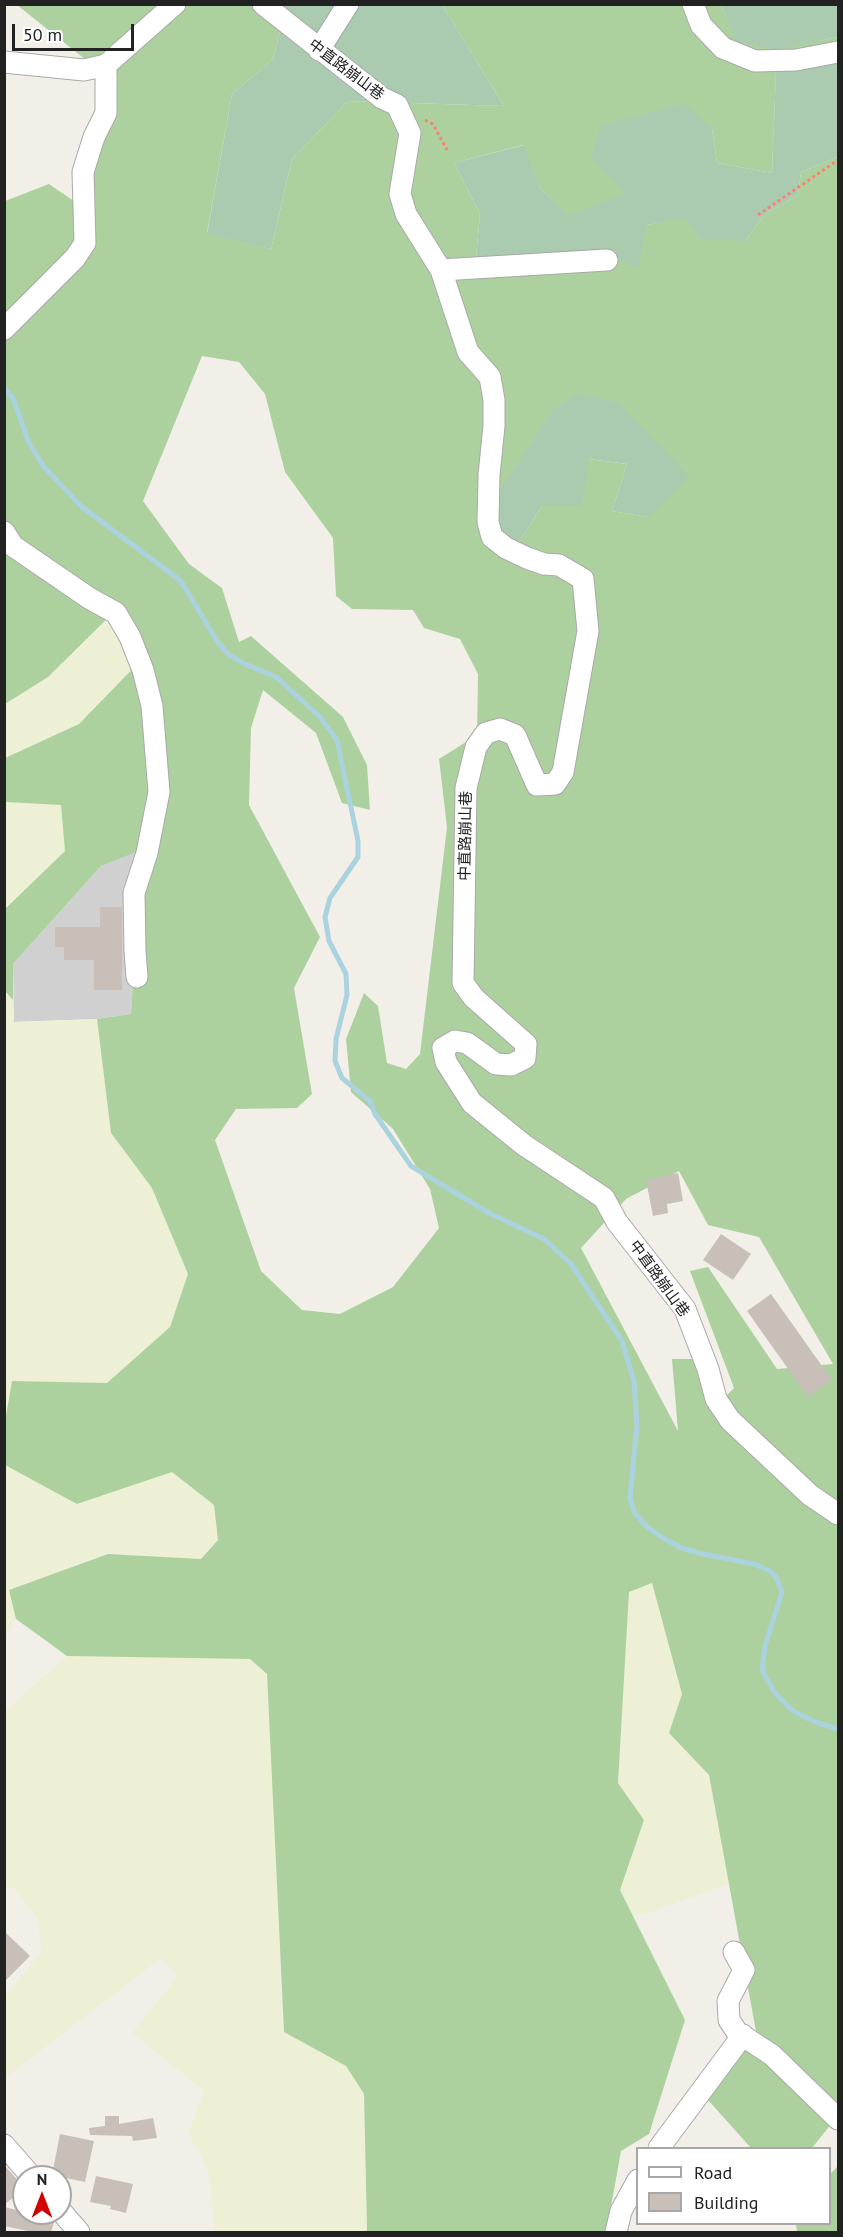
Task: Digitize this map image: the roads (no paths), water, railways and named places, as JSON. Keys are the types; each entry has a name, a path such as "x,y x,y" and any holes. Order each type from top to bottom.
{"street":[{"path":"4,62 84,70 106,66 175,4"},
{"name":"中直路崩山巷","path":"263,4 381,98 397,105 410,133 400,194 406,214 441,270 468,352 490,377 494,400 494,426 489,475 488,522 492,537 527,558 544,564 559,565 583,579 588,631 563,772 555,784 537,785 515,735 500,729 486,734 476,747 466,788 463,983 474,998 526,1044 525,1058 511,1065 496,1064 467,1043 455,1041 443,1048 446,1062 472,1103 524,1145 604,1198 617,1222 685,1309 708,1370 716,1399 730,1420 810,1495 838,1514"},
{"path":"319,50 348,4"},
{"path":"693,4 701,25 723,48 755,61 796,60 838,52"},
{"path":"4,329 75,258 85,243 82,172 94,137 106,113 106,66"},
{"path":"441,270 607,260"},
{"path":"4,532 13,546 89,598 116,613 130,637 143,670 152,706 159,792 147,853 134,894 137,977"},
{"path":"734,1952 744,1970 728,2001 729,2020 737,2031 754,2041 795,2076 838,2119"},
{"path":"660,2147 743,2035"},
{"path":"4,2145 22,2165"},
{"path":"616,2232 621,2211 636,2184"}],"waterway":[{"path":"4,388 13,398 29,443 44,467 82,507 181,581 217,641 229,655 276,677 320,717 337,740 358,841 358,857 330,898 325,917 329,941 346,974 347,995 336,1039 335,1061 342,1078 370,1101 375,1114 411,1166 489,1213 544,1239 571,1264 622,1341 634,1381 637,1426 630,1497 634,1512 647,1527 682,1548 754,1564 770,1571 776,1577 782,1592 765,1646 762,1670 775,1693 793,1711 815,1722 838,1729"}]}
